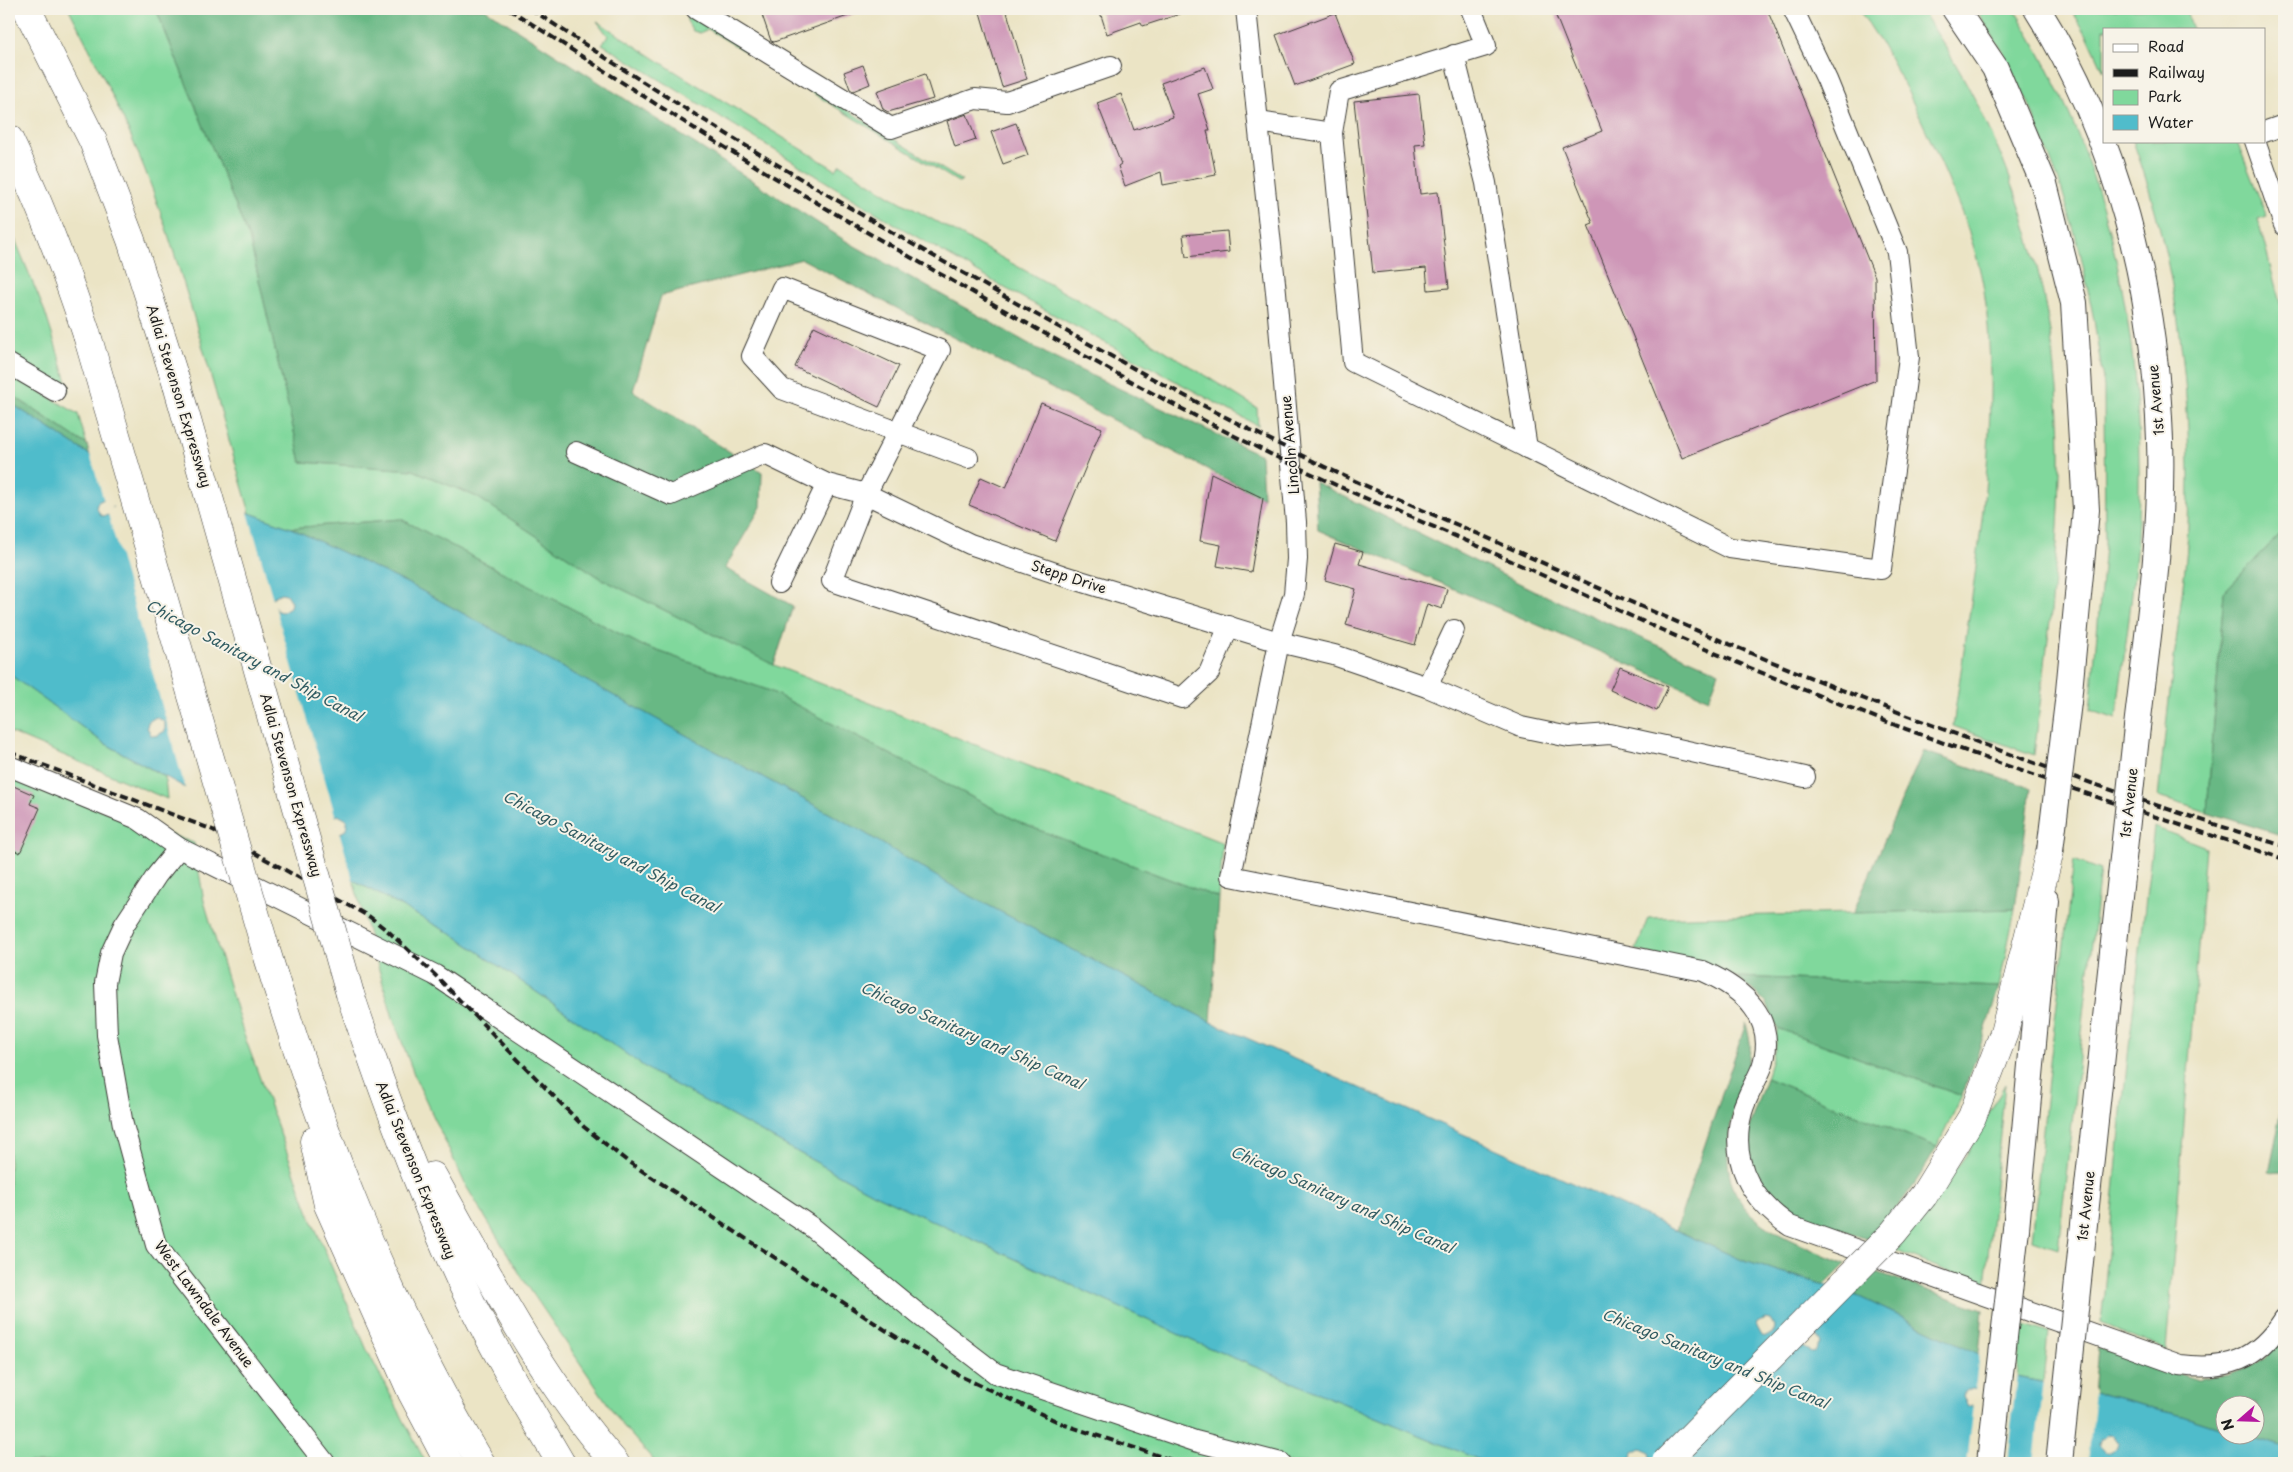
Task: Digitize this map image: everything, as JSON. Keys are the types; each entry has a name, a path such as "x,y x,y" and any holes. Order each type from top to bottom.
{"highway":[{"name":"Adlai Stevenson Expressway","path":"27,9 93,140 132,240 177,385 350,994 380,1083 452,1261 523,1400 561,1463"},
{"path":"9,139 64,266 87,336 265,947 324,1130 364,1230 436,1383 481,1463"},
{"path":"1665,1463 1893,1234 1924,1195 1972,1117 2004,1033 2050,851"},
{"path":"289,1025 328,1205 412,1393 449,1463"},
{"path":"380,1083 521,1334 592,1437 615,1463"},
{"path":"2069,1463 2073,1340"}],"main road":[{"path":"1955,9 1995,68 2044,184 2074,303 2086,510 2068,702 2050,851 2016,1229 1990,1463"},
{"name":"1st Avenue","path":"2036,9 2065,59 2107,155 2135,247 2147,306 2160,440 2159,493 2152,600 2059,1463"}],"street":[{"path":"696,9 891,128 975,99 1007,102 1111,66"},
{"name":"Lincoln Avenue","path":"1246,9 1276,292 1296,522 1297,559 1294,594 1278,642 1231,876 1703,971 1726,981 1740,991 1751,1003 1765,1032 1766,1051 1762,1066 1742,1110 1739,1125 1738,1146 1742,1167 1751,1188 1761,1202 1790,1226 2180,1364 2209,1367 2243,1360 2260,1349 2276,1332 2284,1319"},
{"path":"1471,9 1486,46 1339,91 1332,133 1353,362 1730,548 1881,569 1909,357 1897,252 1827,80 1793,9"},
{"path":"1454,55 1486,183 1527,448"},
{"path":"1258,122 1332,133"},
{"path":"2266,131 2284,124"},
{"path":"2255,142 2283,219"},
{"path":"968,458 897,431 782,389 752,356 782,288 940,350 897,431 866,494 832,581 1182,698 1209,673 1229,626"},
{"path":"9,364 55,391"},
{"name":"Stepp Drive","path":"576,452 671,495 765,454 827,484 866,494 970,544 1064,576 1278,642 1334,655 1427,687 1521,727 1569,737 1610,734 1805,777"},
{"path":"779,583 827,484"},
{"path":"1427,687 1454,630"},
{"path":"9,766 138,818 179,848 435,975 813,1228 918,1314 995,1373 1195,1441 1281,1463"},
{"name":"West Lawndale Avenue","path":"179,848 157,875 124,925 111,953 105,983 107,1036 123,1125 156,1245 325,1463"}],"green space":[{"path":"69,9 156,9 250,241 301,462 413,470 477,497 602,579 774,665 1223,843 1219,898 1023,824 770,691 641,645 401,519 291,528 250,513 192,311 153,191 124,121"},
{"path":"156,9 485,9 846,241 1054,358 1261,455 1263,498 802,259 661,296 633,391 762,472 761,507 725,568 793,606 774,665 602,579 477,497 413,470 301,462 250,241"},
{"path":"1858,9 1921,9 1958,68 1983,115 2007,170 2034,254 2044,297 2057,385 2060,472 2054,579 2034,755 1953,726 1976,569 1987,463 1990,357 1986,305 1973,244 1951,185 1900,76 1870,25"},
{"path":"1976,9 2014,9 2047,67 2075,128 2098,191 2115,255 2128,321 2136,388 2139,454 2138,521 2134,570 2116,719 2090,710 2105,545 2104,387 2094,320 2080,251 2061,187 2029,104 2004,54"},
{"path":"2071,9 2185,9 2193,28 2103,28 2103,70 2088,37"},
{"path":"687,11 962,181 958,182 708,29 700,33 693,31 687,21"},
{"path":"597,21 671,69 836,170 840,164 890,196 1127,327 1257,408 1258,426 1003,287 898,226 602,44 608,36"},
{"path":"2133,142 2237,142 2267,217 2258,220 2284,318 2284,530 2224,592 2207,812 2158,797 2184,580 2189,476 2185,379 2179,330 2161,235"},
{"path":"9,225 45,312 70,391 9,355"},
{"path":"9,373 78,414 87,445 9,393"},
{"path":"9,393 87,445 90,455 9,402"},
{"path":"1315,482 1537,592 1719,672 1709,699 1318,530"},
{"path":"401,519 641,645 770,691 1023,824 1219,898 1211,1022 959,890 858,829 411,585 291,528"},
{"path":"2284,530 2284,836 2207,812 2224,592"},
{"path":"9,674 104,743 165,777 167,799 9,732"},
{"path":"1923,751 2031,788 2015,909 1853,913"},
{"path":"9,777 194,843 204,901 243,1032 311,1218 367,1350 426,1463 9,1463"},
{"path":"2154,827 2206,847 2166,1350 2101,1323 2124,1091"},
{"path":"2074,860 2100,870 2058,1249 2032,1240 2049,1070"},
{"path":"353,880 457,937 652,1072 872,1193 1193,1341 1487,1463 656,1463 620,1422 523,1279 466,1186 415,1077 393,1018"},
{"path":"2015,909 1999,987 1737,977 1636,950 1648,918"},
{"path":"1737,977 1999,987 1962,1096 1777,1028 1766,1002"},
{"path":"1746,1023 1750,1042 1749,1057 1736,1101 1729,1138 1728,1167 1735,1191 1747,1210 1764,1225 1787,1238 1846,1264 1825,1285 1744,1261 1676,1230"},
{"path":"1777,1028 1962,1096 1937,1147 1766,1078 1776,1046"},
{"path":"1766,1078 1937,1147 1906,1196 1869,1240 1775,1204 1758,1185 1748,1157 1750,1124"},
{"path":"2005,1084 1985,1286 1894,1250 1967,1154"},
{"path":"2284,1099 2284,1171 2269,1172"},
{"path":"1874,1271 1983,1310 1979,1354 1851,1293"},
{"path":"2023,1324 2048,1333 2043,1382 2017,1377"},
{"path":"2284,1337 2284,1448 2266,1442 2266,1394 2216,1394 2216,1426 2182,1415 2094,1393 2098,1348 2198,1380 2229,1374 2264,1360"}],"water":[{"name":"Chicago Sanitary and Ship Canal","path":"9,402 90,455 291,528 411,585 858,829 959,890 1211,1022 1744,1261 1851,1293 1979,1354 2017,1377 2094,1393 2182,1415 2216,1426 2216,1444 2266,1444 2266,1442 2284,1448 2284,1463 1649,1463 1650,1452 1641,1448 1633,1452 1634,1463 1487,1463 1193,1341 872,1193 652,1072 457,937 104,743 9,674","holes":["106,498 114,502 111,515 101,516 96,507 98,502","281,593 286,594 291,602 290,607 282,612 277,611 272,602 273,597","156,717 165,722 165,731 156,736 151,735 147,727 148,722","338,815 347,820 347,829 339,834 330,829 330,820","1765,1318 1770,1319 1775,1327 1774,1332 1766,1337 1761,1336 1756,1327 1757,1322","1811,1334 1816,1335 1821,1343 1816,1352 1812,1353 1803,1348 1802,1343","1972,1388 1977,1389 1982,1397 1977,1406 1968,1406 1963,1397 1964,1392","2109,1434 2114,1435 2119,1443 2118,1448 2110,1453 2105,1452 2100,1443 2101,1439"]}],"pier":[{"path":"89,451 247,509 336,818 331,824 335,831 339,831 354,883 186,791 108,514 113,507 109,501 104,501"},
{"path":"1979,1351 2017,1374 2007,1463 1967,1463 1974,1404 1979,1400 1975,1391"},
{"path":"2043,1380 2095,1390 2088,1463 2034,1463"}],"building":[{"path":"760,9 862,9 862,11 774,42 771,41"},
{"path":"979,9 1006,9 1027,79 1002,87"},
{"path":"1099,9 1186,9 1186,12 1143,26 1141,22 1107,34"},
{"path":"1553,9 1767,9 1875,277 1876,380 1682,458 1588,225 1593,223 1562,147 1602,131"},
{"path":"1335,13 1355,64 1295,86 1276,35"},
{"path":"863,65 870,84 853,91 850,89 844,72"},
{"path":"1205,67 1213,89 1198,94 1210,130 1207,130 1216,175 1163,185 1161,172 1125,186 1118,166 1121,164 1097,103 1121,94 1134,130 1173,117 1161,83"},
{"path":"925,74 933,99 888,112 883,109 877,91"},
{"path":"1419,94 1425,144 1415,145 1420,194 1438,192 1449,288 1428,290 1426,268 1373,273 1354,101"},
{"path":"967,114 976,140 955,147 947,121"},
{"path":"1016,123 1028,155 1003,164 991,132"},
{"path":"1227,231 1229,252 1186,257 1183,235"},
{"path":"814,326 899,366 879,407 795,367"},
{"path":"1041,403 1102,428 1055,541 969,505 981,477 1006,488"},
{"path":"1211,473 1263,498 1251,572 1217,566 1221,545 1200,541"},
{"path":"1335,544 1363,552 1359,564 1447,589 1442,609 1427,604 1415,645 1346,625 1356,589 1325,580"},
{"path":"1620,667 1668,687 1657,711 1610,690"},
{"path":"9,784 34,795 30,804 40,808 20,853 9,848"}],"railway":[{"path":"509,9 686,123 847,221 1126,379 1285,461 1495,553 1691,643 1793,685 2002,764 2284,859"},
{"path":"531,9 585,45 805,182 1059,327 1232,420 1341,475 1692,628 1887,708 2084,781 2284,846"},
{"path":"9,752 213,830 370,917 435,975 584,1127 627,1161 890,1333 962,1377 1065,1425 1181,1463"}]}
